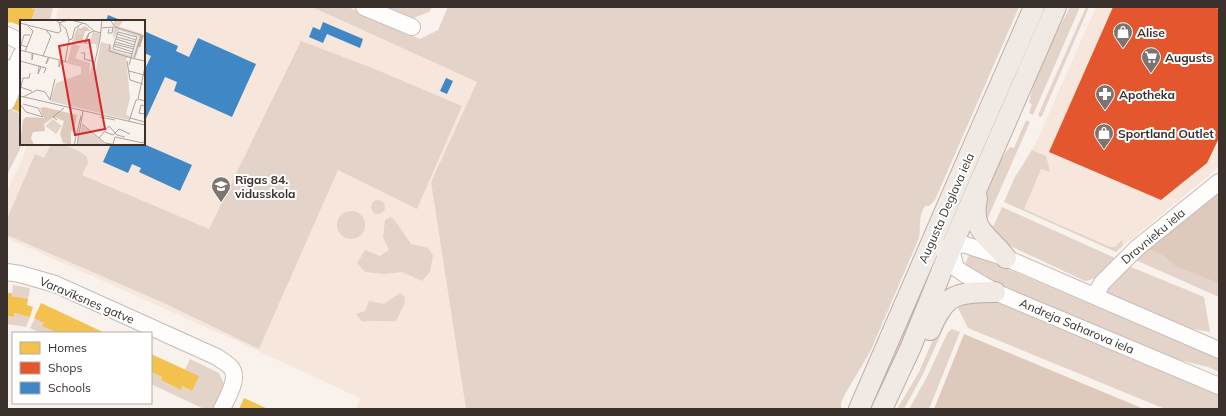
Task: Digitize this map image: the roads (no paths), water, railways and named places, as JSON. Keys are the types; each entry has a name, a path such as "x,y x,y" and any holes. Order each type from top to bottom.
{"main road":[{"name":"Augusta Deglava iela","path":"859,409 1034,7"},
{"name":"Augusta Deglava iela","path":"882,409 910,349 951,248 1056,7"},
{"path":"979,186 975,206 979,229 1006,258"},
{"path":"910,349 926,337 934,320 942,308 952,298 958,294 995,292"}],"street":[{"path":"364,7 412,27"},
{"path":"7,35 20,42"},
{"path":"7,102 16,80 10,69 20,56"},
{"name":"Dravnieku iela","path":"1095,296 1102,283 1137,248 1219,182"},
{"name":"Andreja Saharova iela","path":"940,222 951,248 956,268 963,274 995,292 1219,386"},
{"path":"924,257 937,251 963,244 1006,258 1219,350"},
{"name":"Varavīksnes gatve","path":"7,272 20,274 55,284 227,363 233,370 234,376 222,409"},
{"path":"1178,368 1219,380"}],"place":[{"name":"Alise","path":"1123,49"},
{"name":"Augusts","path":"1151,74"},
{"name":"Apotheka","path":"1105,111"},
{"name":"Sportland Outlet","path":"1104,150"},
{"name":"Rīgas 84. vidusskola","path":"221,203"}]}
